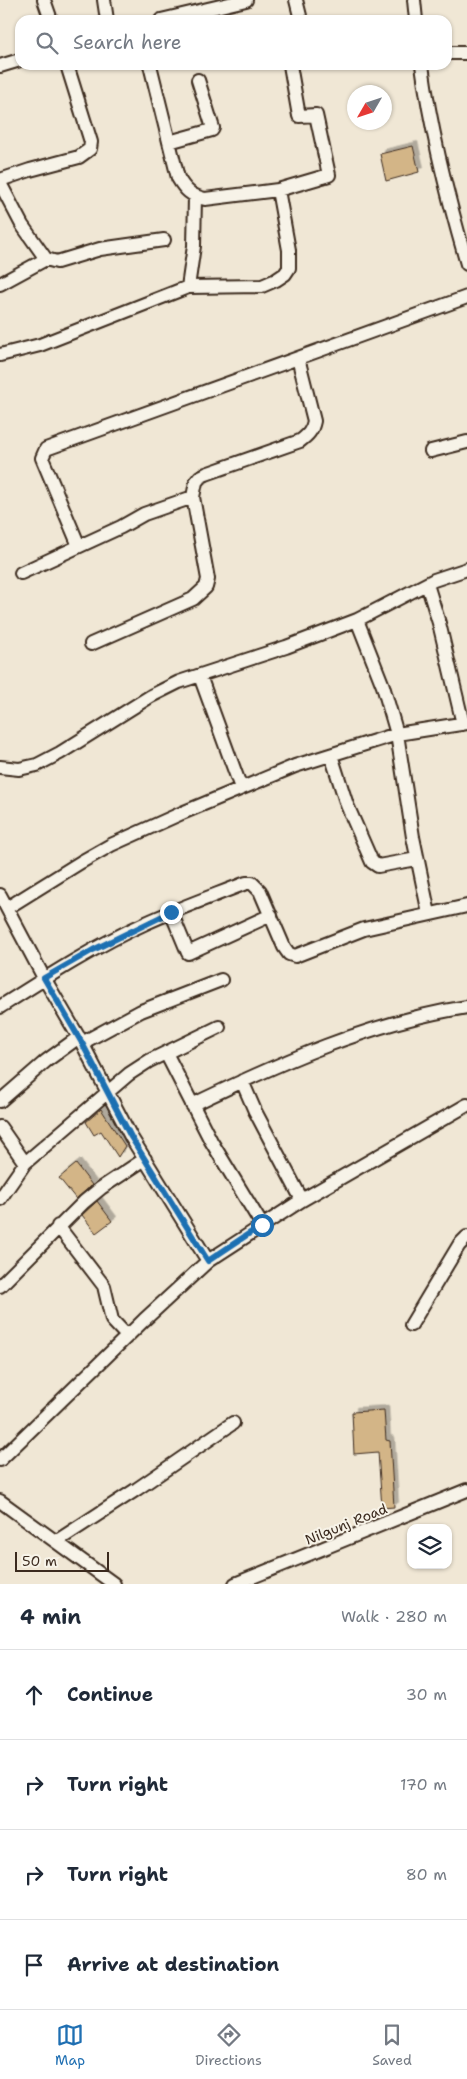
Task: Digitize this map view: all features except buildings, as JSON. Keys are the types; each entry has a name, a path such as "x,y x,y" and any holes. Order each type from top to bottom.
{"street":[{"path":"44,0 49,15"},
{"path":"104,0 106,15"},
{"path":"175,15 204,5 246,0"},
{"path":"296,0 300,15"},
{"path":"414,0 416,15"},
{"path":"452,53 467,53"},
{"path":"0,66 15,62"},
{"path":"68,70 91,142 90,149 79,157 0,181 22,225 46,259 57,262 100,249 164,240"},
{"path":"151,70 178,178 184,189 195,197 205,199 278,190 329,175 316,114 298,116 291,70"},
{"path":"423,70 427,107 453,216 467,264"},
{"path":"169,142 212,130 213,128 198,80"},
{"path":"0,355 40,345 188,287 262,286 276,280 285,274 289,268 290,250 278,190"},
{"path":"188,287 194,246 195,197"},
{"path":"0,284 46,259"},
{"path":"79,546 42,458 46,450 467,297"},
{"path":"92,644 193,599 206,587 208,579 193,497 196,482 200,477 308,436 313,429 314,421 298,358"},
{"path":"431,451 467,442"},
{"path":"22,573 121,527 144,514 193,497"},
{"path":"0,767 19,769 37,765 60,754 151,696 179,682 286,647 357,620 426,584 454,572 467,569"},
{"path":"7,908 111,845 241,788 296,766 397,734 465,723 439,623 426,584"},
{"path":"357,620 383,686 397,734 417,859 430,914"},
{"path":"200,676 241,788"},
{"path":"331,755 347,805 372,862 378,866 417,859"},
{"path":"0,1008 44,978 93,950 171,912 246,883 252,883 260,891 289,954 295,956 364,929 467,906"},
{"path":"0,895 145,1160 208,1261"},
{"path":"171,912 186,950 192,953 271,915"},
{"path":"0,1101 46,1061 80,1040 141,1011 220,980"},
{"path":"192,1105 242,1081 320,1048 387,1024 442,1010 467,1007"},
{"path":"0,1198 25,1163 107,1091 140,1067 219,1027"},
{"path":"166,1054 210,1141 262,1225"},
{"path":"242,1081 302,1200"},
{"path":"0,1460 127,1336 208,1261 302,1200 467,1105"},
{"path":"0,1127 25,1163"},
{"path":"0,1286 58,1226 101,1188 145,1160"},
{"path":"58,1226 104,1286 112,1320 127,1336"},
{"path":"411,1325 459,1245 467,1237"},
{"path":"57,1541 137,1490 233,1423"},
{"name":"Nilgunj Road","path":"235,1584 467,1490"},
{"path":"0,1501 114,1584"}],"route":[{"path":"171,912 93,950 44,978 82,1043 131,1137 208,1261 262,1225"}]}
